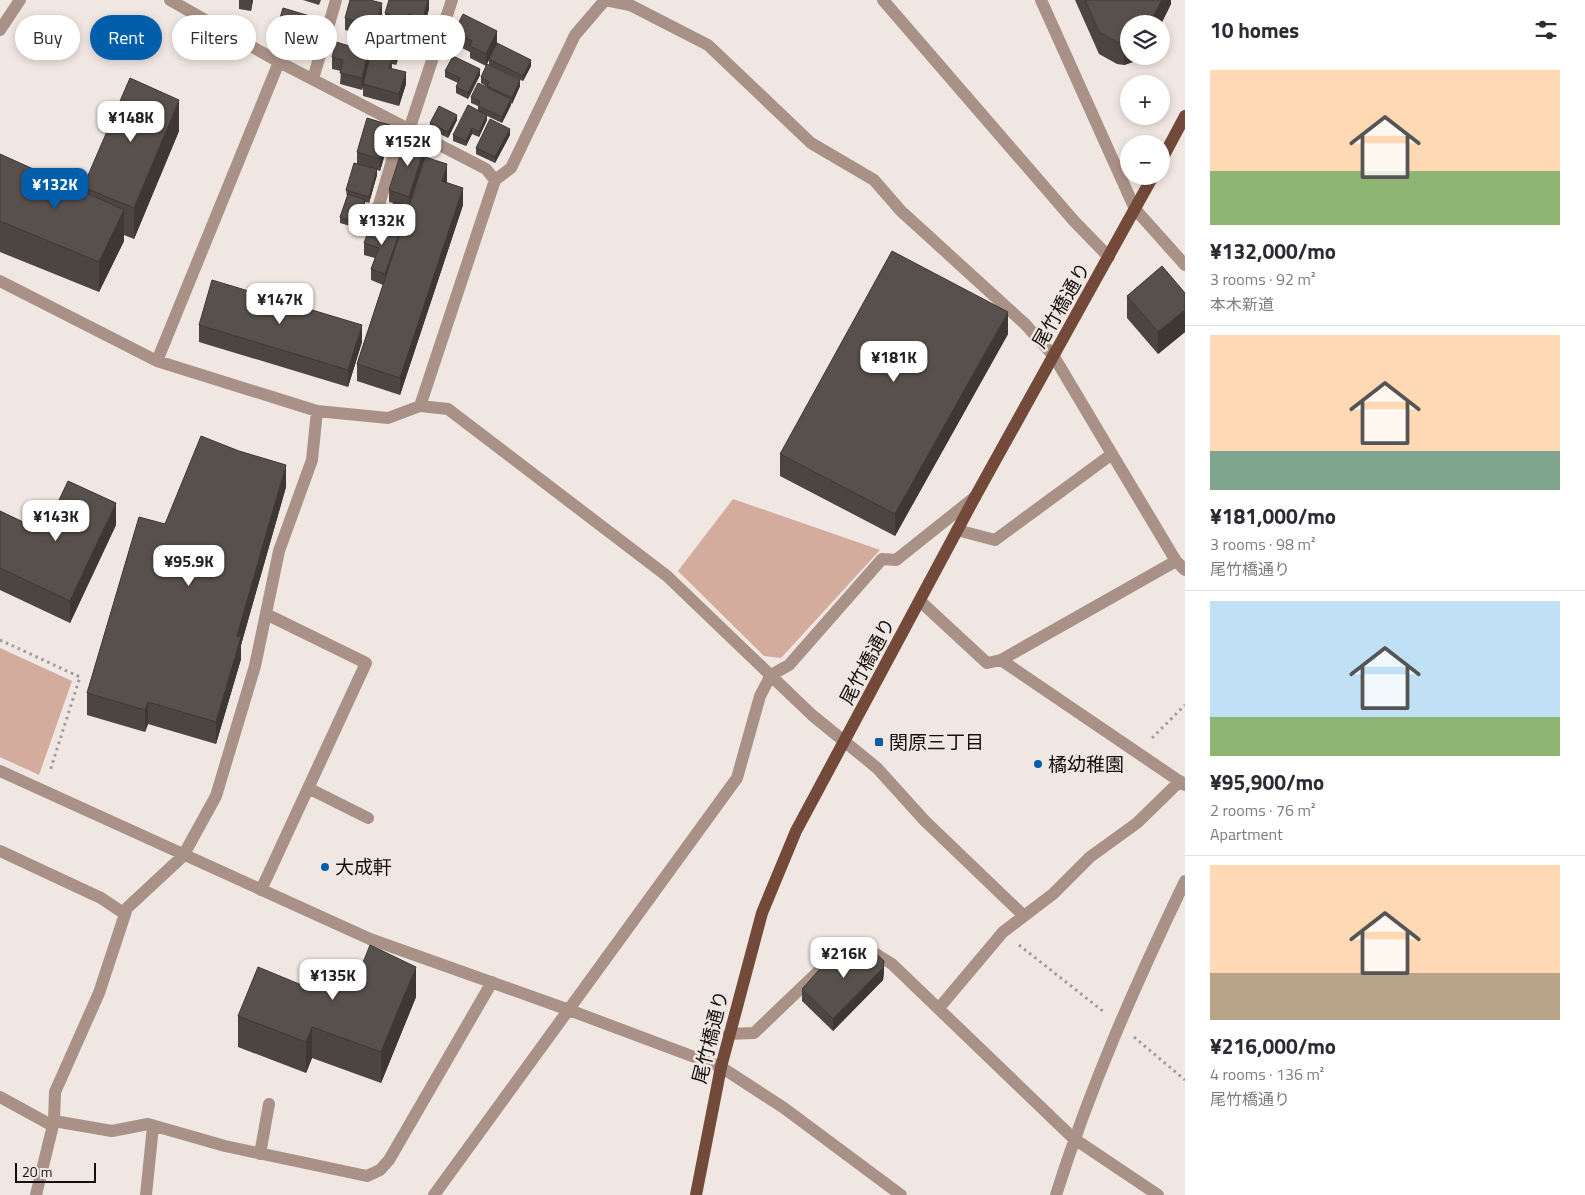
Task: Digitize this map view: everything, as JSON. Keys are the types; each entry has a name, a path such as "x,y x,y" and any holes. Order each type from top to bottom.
{"main road":[{"path":"1170,144 1185,116"},
{"name":"尾竹橋通り","path":"696,1195 721,1067 762,913 796,830 845,742 975,496 1148,185"}],"street":[{"path":"0,30 20,0"},
{"path":"170,0 280,62 486,169 495,180"},
{"path":"313,79 336,0"},
{"path":"373,225 452,0"},
{"path":"420,406 495,180 511,168 576,35 605,0 630,5 708,45 811,142 874,180 901,211 1025,324 1053,355 1176,561 1185,570"},
{"path":"883,0 1074,221 1109,257"},
{"path":"1041,0 1136,209 1185,265"},
{"path":"157,361 280,62"},
{"path":"0,281 157,361 317,411 388,418 420,406 448,408 667,576 812,715 877,768 925,821 1024,916"},
{"path":"36,1195 54,1123 55,1092 99,993 127,908 183,856 216,796 255,666 280,551 312,460 317,411"},
{"path":"957,530 996,540 1112,454"},
{"path":"434,1195 738,778 760,696 771,675 789,665 882,559 896,560 975,496"},
{"path":"920,601 987,663 1001,660 1176,561"},
{"path":"261,890 366,663 266,614"},
{"path":"939,1008 1003,932 1053,894 1090,857 1138,823 1182,783 1001,660"},
{"path":"0,771 183,856 370,939 721,1067 784,1108 901,1195"},
{"path":"308,788 368,818"},
{"path":"0,851 101,898 125,914"},
{"path":"1056,1195 1073,1138 1120,1024 1185,881"},
{"path":"729,1034 754,1033 845,946 863,946 892,964 1073,1138 1158,1195"},
{"path":"0,1097 54,1123 112,1131 148,1124 260,1154 367,1176 380,1170 388,1160 492,982"},
{"path":"260,1154 269,1104"},
{"path":"146,1195 153,1126"}],"path":[{"path":"0,640 80,677 43,791"},
{"path":"1138,753 1185,705"},
{"path":"1003,932 1120,1024 1185,1080"}],"shaded area":[{"path":"733,499 880,550 781,658 764,656 678,571"},
{"path":"0,648 72,681 39,775 0,757"}],"building":[{"path":"350,0 370,0 382,3 379,15 347,15 347,19 345,18"},
{"path":"389,0 428,0 424,15 391,15 385,13"},
{"path":"1085,0 1162,0 1154,15 1120,15 1120,42 1099,32"},
{"path":"283,8 306,15 281,15"},
{"path":"465,15 497,31 486,54 470,46 472,41 465,38"},
{"path":"337,42 347,45 347,60 366,60 362,78 340,73 343,60 337,58"},
{"path":"497,43 531,60 523,76 489,59"},
{"path":"369,60 392,60 389,68 406,72 399,94 363,84"},
{"path":"451,60 461,60 480,69 468,93 456,87 460,78 445,71"},
{"path":"487,64 520,80 512,98 487,86 489,82 481,77"},
{"path":"130,78 179,100 134,208 83,187"},
{"path":"478,83 511,99 502,117 478,106 480,101 471,97"},
{"path":"468,105 487,115 479,132 472,128 466,141 453,135"},
{"path":"439,106 457,115 448,132 430,123"},
{"path":"367,118 390,125 380,159 357,152"},
{"path":"490,119 510,129 495,157 476,148"},
{"path":"406,137 426,143 409,197 389,190"},
{"path":"0,154 124,210 99,262 0,221"},
{"path":"425,157 447,164 442,181 463,188 400,378 357,364"},
{"path":"354,163 377,169 369,197 346,190"},
{"path":"348,194 365,200 357,223 340,217"},
{"path":"394,202 408,207 399,235 385,229"},
{"path":"371,224 399,234 385,274 371,269 379,248 364,243"},
{"path":"892,251 1008,312 895,514 780,454"},
{"path":"1162,266 1185,293 1185,310 1158,332 1127,296"},
{"path":"212,280 362,325 348,370 199,325"},
{"path":"201,436 239,451 286,465 237,636 241,637 216,722 148,702 145,710 87,693 139,517 165,524"},
{"path":"68,481 116,503 70,601 0,568 0,511 44,532"},
{"path":"861,940 884,961 883,968 833,1019 802,989 827,961 846,958"},
{"path":"370,945 416,967 381,1052 312,1027 306,1042 238,1016 258,967 304,986 315,963 356,980"}],"place":[{"name":"関原三丁目","path":"879,742"},
{"name":"橘幼稚園","path":"1038,764"},
{"name":"大成軒","path":"325,867"}]}
